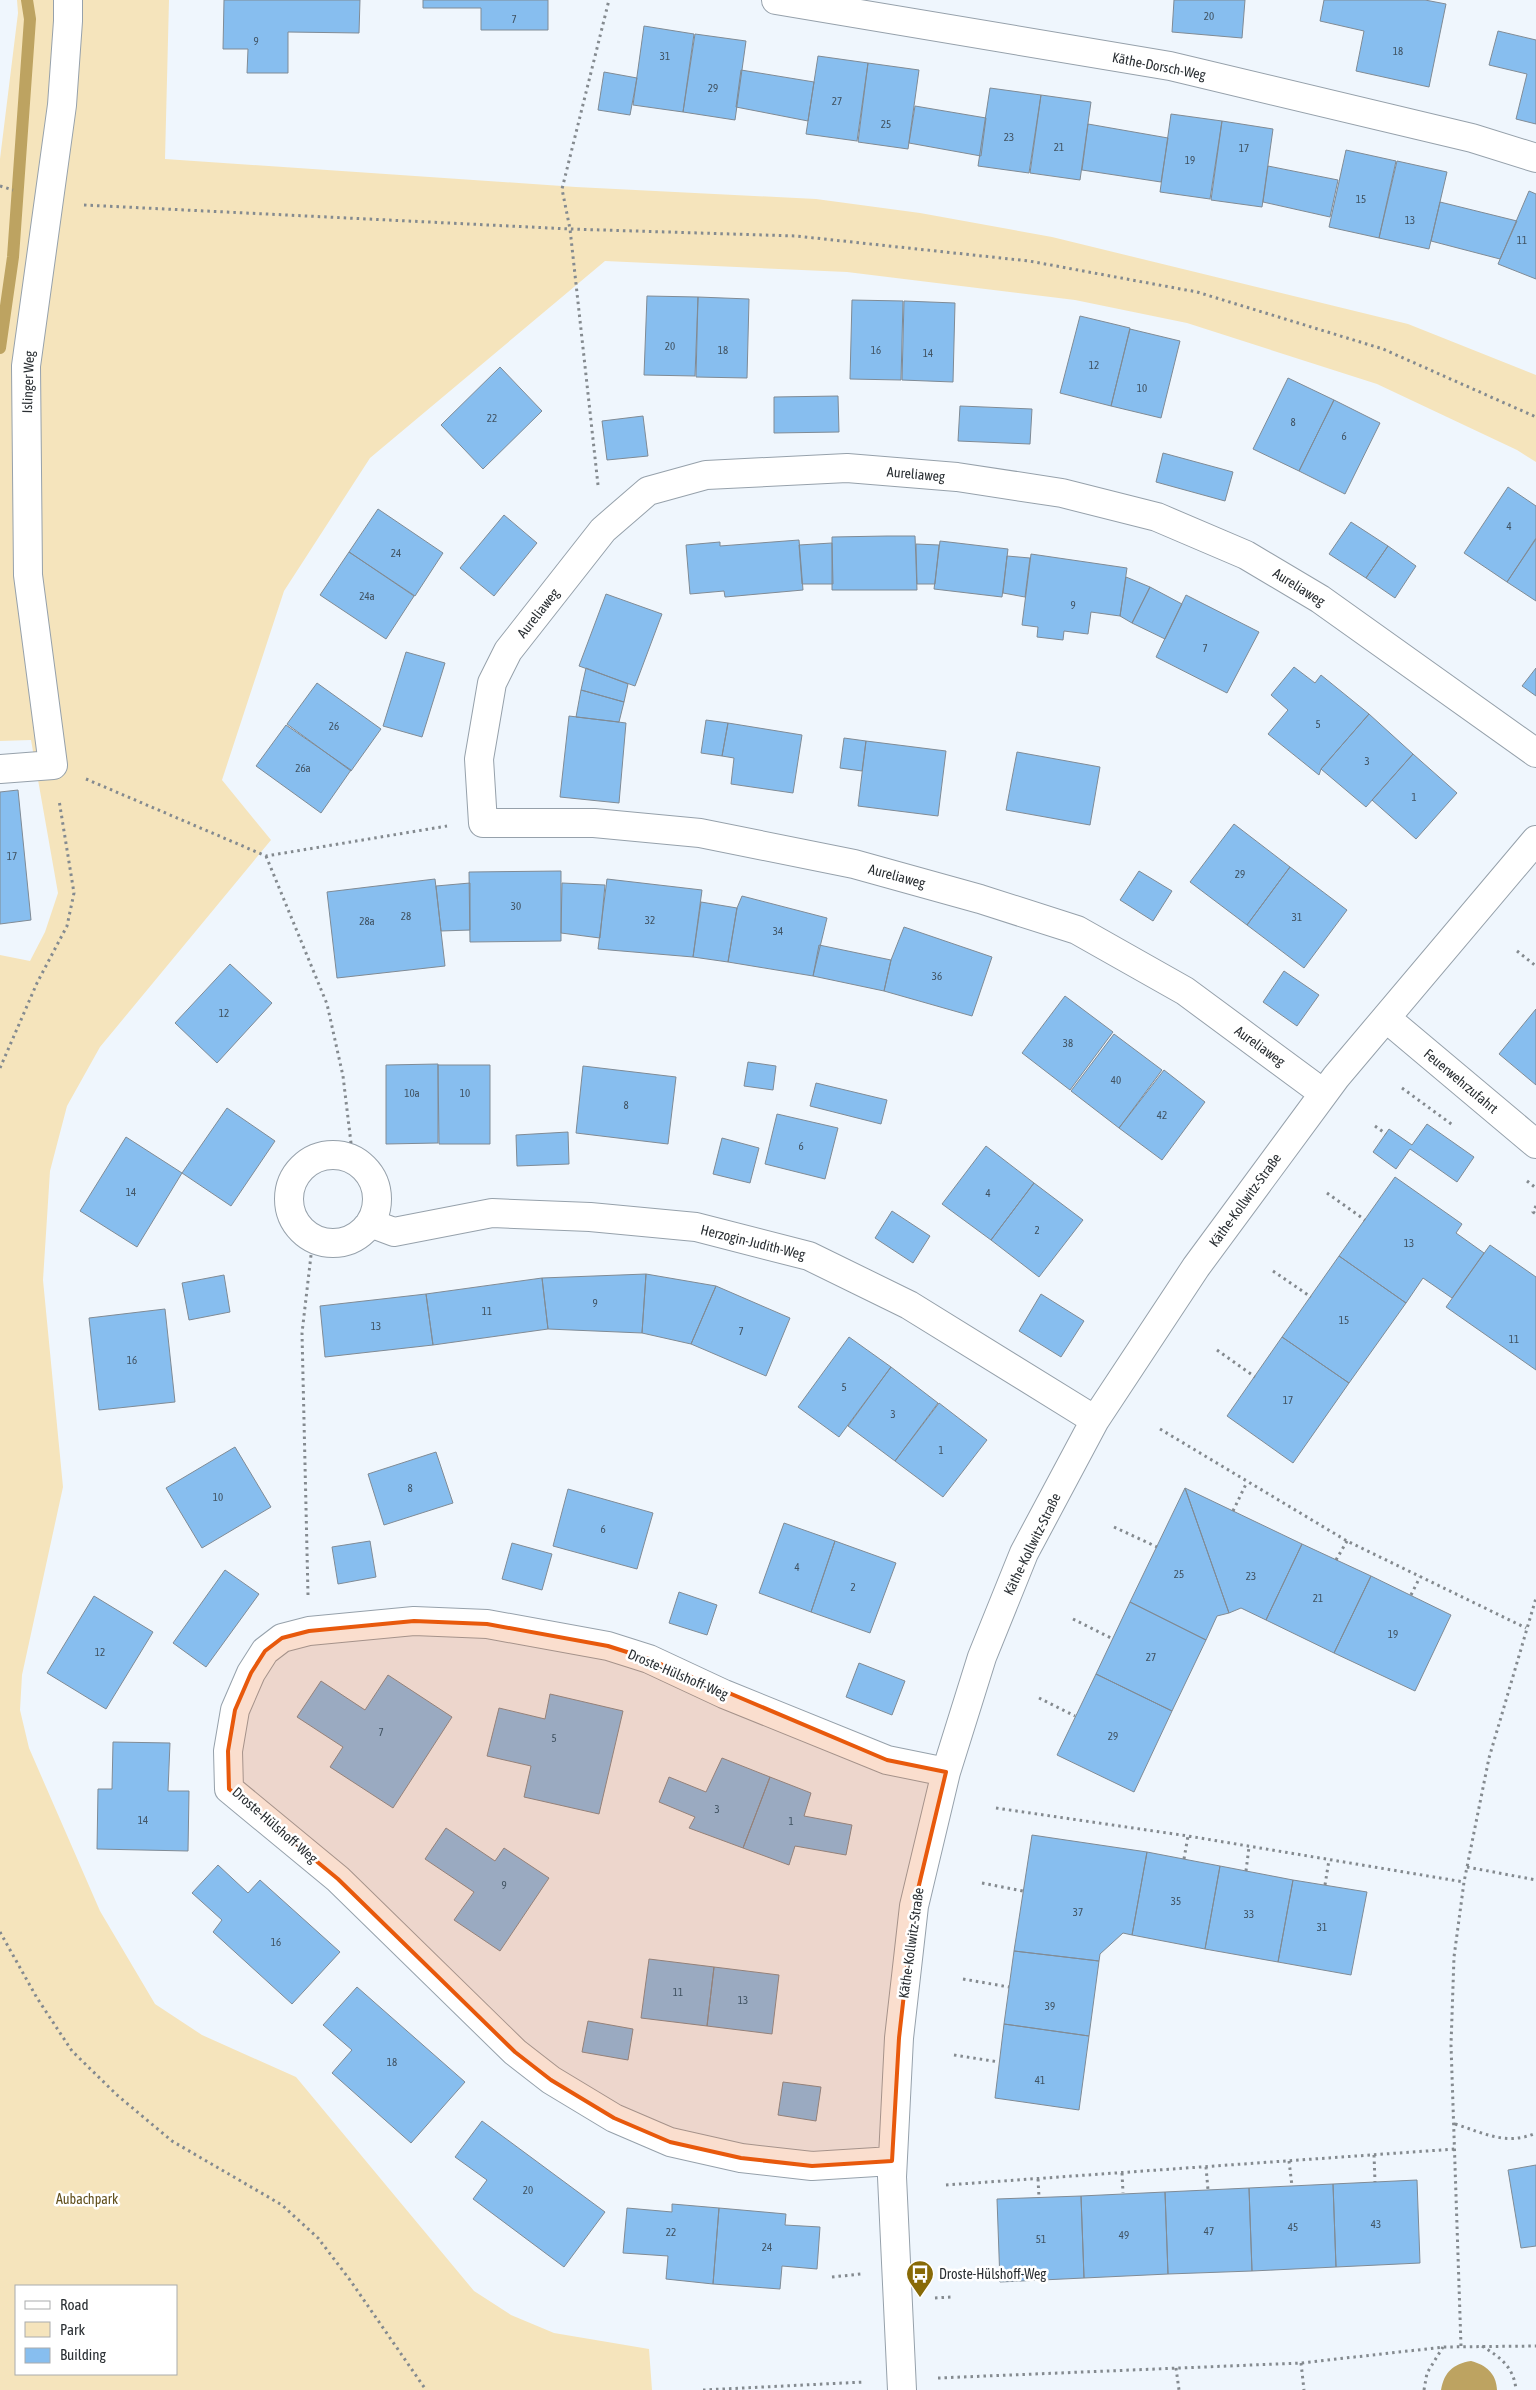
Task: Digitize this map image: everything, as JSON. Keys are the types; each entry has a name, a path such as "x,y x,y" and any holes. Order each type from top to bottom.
{"street":[{"name":"Islinger Weg","path":"53,765 28,575 26,366 50,203 62,105 68,0"},
{"name":"Käthe-Dorsch-Weg","path":"776,0 1170,66 1472,138 1536,158"},
{"name":"Aureliaweg","path":"1323,1093 1185,991 1077,930 1042,918 854,864 700,833 594,823 483,823 479,759 492,683 508,651 603,530 648,491 706,475 847,468 957,477 1062,493 1157,517 1246,555 1320,599 1536,753"},
{"path":"0,769 53,765"},
{"name":"Käthe-Kollwitz-Straße","path":"901,2385 892,2162 899,2038 914,1906 946,1772 982,1657 1024,1553 1095,1420 1196,1267 1323,1093 1536,840"},
{"name":"Feuerwehrzufahrt","path":"1386,1018 1536,1144"},
{"path":"336,1156 353,1160 366,1170 374,1184 376,1208 370,1223 359,1235 344,1242 329,1243 313,1238 300,1228 291,1213 290,1196 294,1180 305,1166 319,1158 336,1156"},
{"name":"Herzogin-Judith-Weg","path":"370,1223 394,1232 492,1213 590,1217 696,1227 809,1256 909,1305 1095,1420"},
{"name":"Droste-Hülshoff-Weg","path":"892,2162 812,2166 741,2158 670,2142 614,2118 551,2080 515,2052 338,1879 229,1789 228,1751 235,1710 250,1673 265,1652 282,1638 308,1631 414,1621 487,1624 608,1646 649,1659 724,1694 887,1760 946,1772"}],"path":[{"path":"603,530 570,229 562,189 609,0"},
{"path":"50,203 570,229 796,236 1029,261 1197,292 1383,349 1536,417"},
{"path":"53,765 266,856 450,826 483,823"},
{"path":"0,1068 37,983 67,926 74,893 53,765"},
{"path":"266,856 326,1004 343,1076 353,1160"},
{"path":"1518,951 1536,966"},
{"path":"1375,1126 1386,1134"},
{"path":"1327,1193 1365,1220"},
{"path":"1536,1206 1532,1212 1536,1214"},
{"path":"308,1631 302,1333 313,1238"},
{"path":"1273,1271 1310,1297"},
{"path":"1217,1350 1255,1376"},
{"path":"1160,1429 1346,1542 1526,1628"},
{"path":"1233,1511 1247,1482"},
{"path":"1114,1527 1157,1547"},
{"path":"1336,1560 1346,1542"},
{"path":"1411,1595 1420,1577"},
{"path":"1461,2346 1451,2045 1454,1966 1464,1882 1489,1758 1536,1598"},
{"path":"1073,1619 1113,1638"},
{"path":"1039,1698 1075,1716"},
{"path":"996,1808 1188,1836 1464,1882"},
{"path":"1184,1859 1188,1836"},
{"path":"1246,1871 1249,1847"},
{"path":"1325,1885 1329,1860"},
{"path":"1467,1868 1536,1880"},
{"path":"982,1883 1023,1891"},
{"path":"0,1932 37,1998 72,2051 117,2095 172,2141 282,2205 318,2238 350,2280 426,2390"},
{"path":"963,1979 1009,1987"},
{"path":"954,2055 999,2062"},
{"path":"1455,2124 1498,2139 1528,2136 1536,2133"},
{"path":"946,2185 1455,2150"},
{"path":"1374,2156 1376,2182"},
{"path":"1289,2161 1292,2186"},
{"path":"1206,2167 1208,2190"},
{"path":"1122,2173 1123,2193"},
{"path":"1038,2179 1039,2197"},
{"path":"832,2277 864,2273"},
{"path":"1481,2346 1502,2358 1515,2378 1516,2390"},
{"path":"703,2390 901,2385 1176,2368 1301,2363 1444,2347 1536,2346"},
{"path":"1424,2390 1427,2372 1444,2347"},
{"path":"1301,2363 1304,2390"},
{"path":"1176,2368 1179,2390"}],"highlighted area":[{"path":"414,1621 487,1624 608,1646 649,1659 887,1760 946,1772 914,1906 899,2038 892,2161 812,2166 741,2158 670,2142 614,2118 551,2080 515,2052 338,1879 229,1789 228,1751 235,1710 251,1673 265,1651 282,1638 309,1631"}],"green space":[{"name":"Aubachpark","path":"17,0 169,0 165,159 576,187 816,199 920,213 1052,237 1408,324 1536,375 1536,462 1517,450 1377,384 1187,323 1075,300 847,272 605,261 370,458 284,591 222,780 271,840 100,1047 67,1106 50,1171 43,1280 63,1487 22,1675 20,1710 29,1748 100,1911 155,2004 202,2035 296,2077 474,2291 511,2315 554,2333 649,2349 652,2390 0,2390 0,955 30,961 45,932 58,893 31,740 0,741 0,159 18,13"}],"shaded area":[{"path":"1471,2361 1486,2367 1495,2379 1497,2390 1441,2390 1444,2378 1450,2370 1459,2364"}],"building":[{"path":"224,0 360,0 359,33 288,32 288,73 247,73 248,49 223,49"},
{"path":"423,0 548,0 548,30 481,30 481,8 423,8"},
{"path":"1174,0 1245,0 1242,38 1172,32"},
{"path":"1324,0 1425,0 1446,4 1429,87 1356,71 1364,31 1320,21"},
{"path":"644,26 694,34 683,112 633,105"},
{"path":"1498,31 1536,40 1536,124 1516,119 1527,74 1489,65"},
{"path":"695,34 746,41 735,120 683,112"},
{"path":"818,56 868,63 857,141 806,134"},
{"path":"868,63 919,70 908,149 858,142"},
{"path":"741,70 814,82 808,121 736,107"},
{"path":"604,72 637,78 630,115 598,110"},
{"path":"990,88 1041,95 1029,173 978,166"},
{"path":"1041,95 1091,102 1080,180 1030,173"},
{"path":"915,106 986,118 981,156 909,143"},
{"path":"1171,114 1222,121 1210,199 1160,192"},
{"path":"1222,121 1273,129 1262,207 1211,200"},
{"path":"1088,124 1168,138 1161,182 1082,170"},
{"path":"1346,150 1396,161 1379,238 1329,227"},
{"path":"1397,161 1447,172 1429,249 1379,238"},
{"path":"1268,166 1338,180 1330,217 1263,202"},
{"path":"1529,191 1536,194 1536,279 1498,264"},
{"path":"1440,202 1517,221 1500,259 1431,241"},
{"path":"647,296 698,297 695,376 644,375"},
{"path":"698,297 749,299 747,378 696,377"},
{"path":"852,300 903,301 901,380 850,379"},
{"path":"904,301 955,303 953,382 902,380"},
{"path":"1080,316 1130,328 1111,406 1060,393"},
{"path":"1130,329 1180,341 1161,418 1111,406"},
{"path":"500,367 542,411 483,469 441,425"},
{"path":"1288,378 1334,400 1299,471 1253,449"},
{"path":"838,396 839,432 774,433 774,397"},
{"path":"1334,400 1380,423 1345,494 1299,471"},
{"path":"960,406 1032,409 1030,444 958,441"},
{"path":"643,416 648,456 607,460 602,421"},
{"path":"1163,453 1233,472 1225,501 1156,482"},
{"path":"1508,487 1536,506 1536,538 1507,582 1464,553"},
{"path":"378,509 443,553 415,596 349,552"},
{"path":"504,515 537,543 494,596 460,568"},
{"path":"1351,522 1388,546 1366,578 1329,554"},
{"path":"915,536 917,590 832,590 832,537"},
{"path":"1536,539 1536,601 1507,582"},
{"path":"799,540 803,590 725,597 724,591 690,594 686,545 720,542 720,546"},
{"path":"940,541 1008,549 1002,597 934,589"},
{"path":"832,543 833,584 802,584 799,545"},
{"path":"916,544 939,545 935,584 917,584"},
{"path":"1388,546 1416,566 1395,598 1366,578"},
{"path":"349,552 414,596 386,639 320,595"},
{"path":"1031,554 1127,568 1120,616 1091,612 1088,634 1064,631 1063,640 1037,637 1038,627 1022,625"},
{"path":"1007,556 1030,558 1025,597 1003,593"},
{"path":"1126,577 1150,587 1132,623 1120,616"},
{"path":"1150,587 1182,604 1165,639 1132,623"},
{"path":"606,594 662,614 635,686 579,666"},
{"path":"1186,595 1259,632 1227,693 1156,657"},
{"path":"406,652 445,663 422,737 383,726"},
{"path":"1294,667 1315,683 1321,675 1369,714 1321,769 1319,775 1268,734 1288,710 1271,695"},
{"path":"586,668 628,684 624,702 581,690"},
{"path":"1536,668 1536,696 1522,686"},
{"path":"317,683 381,729 351,771 287,724"},
{"path":"581,690 624,702 619,722 576,717"},
{"path":"1369,714 1413,754 1366,807 1321,769"},
{"path":"569,716 626,723 619,803 560,797"},
{"path":"706,720 728,723 722,756 701,753"},
{"path":"728,723 802,735 793,793 731,784 734,758 722,756"},
{"path":"286,725 351,770 321,813 256,766"},
{"path":"844,738 866,741 862,771 840,768"},
{"path":"866,741 946,751 938,816 858,806"},
{"path":"1017,752 1100,767 1090,825 1006,810"},
{"path":"1413,754 1457,793 1416,839 1372,800"},
{"path":"18,790 31,920 0,924 0,792"},
{"path":"1234,824 1290,867 1247,925 1190,882"},
{"path":"1290,867 1347,910 1304,968 1247,925"},
{"path":"561,871 561,941 470,942 469,872"},
{"path":"1139,871 1172,891 1153,921 1120,900"},
{"path":"435,879 445,966 337,978 327,892"},
{"path":"607,879 702,890 693,957 598,949"},
{"path":"470,883 470,930 441,931 436,886"},
{"path":"562,883 605,885 600,938 561,933"},
{"path":"742,896 827,918 813,976 728,962 737,908"},
{"path":"701,902 737,908 728,962 693,957"},
{"path":"904,927 992,957 972,1016 884,991 891,960"},
{"path":"819,945 891,960 884,991 813,976"},
{"path":"230,964 272,1003 217,1063 175,1023"},
{"path":"1284,971 1319,995 1297,1026 1263,1002"},
{"path":"1065,996 1113,1032 1070,1090 1022,1053"},
{"path":"1536,1009 1536,1085 1499,1054"},
{"path":"1114,1034 1162,1070 1119,1128 1071,1091"},
{"path":"748,1062 776,1066 773,1090 744,1086"},
{"path":"438,1064 438,1143 386,1144 386,1065"},
{"path":"438,1065 490,1065 490,1144 439,1144"},
{"path":"583,1066 676,1077 668,1144 576,1133"},
{"path":"1164,1070 1205,1102 1162,1160 1119,1128"},
{"path":"816,1083 887,1100 881,1124 810,1106"},
{"path":"227,1108 275,1141 231,1206 182,1173"},
{"path":"777,1114 838,1128 825,1179 765,1164"},
{"path":"1427,1124 1474,1157 1457,1182 1410,1149 1396,1169 1373,1152 1389,1129 1412,1145"},
{"path":"568,1132 569,1164 517,1166 516,1135"},
{"path":"126,1137 182,1173 137,1247 80,1211"},
{"path":"722,1138 759,1148 750,1183 713,1174"},
{"path":"986,1146 1034,1183 991,1240 942,1204"},
{"path":"1395,1177 1462,1224 1456,1233 1484,1253 1452,1298 1423,1278 1406,1303 1339,1256"},
{"path":"1034,1183 1083,1220 1039,1277 991,1240"},
{"path":"892,1211 930,1236 913,1263 875,1238"},
{"path":"1490,1245 1536,1277 1536,1370 1446,1307"},
{"path":"1339,1256 1406,1303 1349,1383 1282,1337"},
{"path":"646,1274 642,1333 548,1329 542,1278"},
{"path":"646,1274 716,1286 691,1344 642,1333"},
{"path":"224,1275 230,1312 189,1320 182,1283"},
{"path":"542,1278 548,1329 433,1345 426,1294"},
{"path":"716,1286 790,1318 766,1376 691,1344"},
{"path":"426,1294 433,1345 325,1357 320,1306"},
{"path":"1041,1294 1084,1321 1061,1357 1019,1331"},
{"path":"165,1309 175,1402 99,1410 89,1318"},
{"path":"849,1337 891,1367 839,1437 798,1407"},
{"path":"1282,1337 1349,1383 1293,1463 1227,1416"},
{"path":"891,1367 938,1403 895,1461 848,1426"},
{"path":"939,1403 987,1440 943,1497 895,1461"},
{"path":"235,1447 271,1507 202,1548 166,1488"},
{"path":"436,1452 453,1503 384,1525 368,1474"},
{"path":"1185,1488 1229,1613 1217,1616 1206,1640 1130,1602"},
{"path":"1185,1488 1302,1544 1266,1620 1241,1608 1229,1613"},
{"path":"568,1489 653,1513 637,1569 553,1546"},
{"path":"784,1523 835,1541 811,1612 759,1593"},
{"path":"370,1541 376,1577 338,1584 332,1547"},
{"path":"835,1541 896,1563 870,1633 811,1612"},
{"path":"512,1543 552,1554 542,1590 502,1579"},
{"path":"1302,1544 1371,1576 1334,1653 1266,1620"},
{"path":"225,1570 259,1594 206,1667 173,1643"},
{"path":"1371,1576 1451,1615 1415,1691 1334,1653"},
{"path":"679,1592 717,1605 707,1635 669,1623"},
{"path":"94,1596 153,1632 106,1709 47,1673"},
{"path":"1130,1602 1206,1640 1172,1711 1096,1674"},
{"path":"859,1663 905,1681 892,1715 846,1697"},
{"path":"1096,1674 1172,1711 1134,1792 1057,1755"},
{"path":"388,1675 452,1717 393,1808 330,1767 343,1747 297,1717 321,1681 365,1710"},
{"path":"550,1694 623,1711 599,1814 524,1797 531,1766 487,1756 499,1708 545,1719"},
{"path":"113,1742 170,1743 168,1791 189,1791 188,1851 97,1849 98,1789 112,1789"},
{"path":"722,1758 770,1777 743,1848 689,1828 695,1817 659,1802 669,1777 706,1792"},
{"path":"770,1777 811,1793 804,1816 852,1825 846,1855 795,1846 789,1865 743,1848"},
{"path":"446,1828 495,1861 504,1848 549,1878 500,1951 454,1920 474,1892 425,1859"},
{"path":"1032,1835 1147,1852 1132,1935 1123,1933 1100,1954 1099,1961 1014,1951"},
{"path":"1147,1852 1220,1866 1205,1949 1132,1935"},
{"path":"218,1865 248,1893 260,1880 340,1952 292,2004 213,1932 222,1920 192,1893"},
{"path":"1220,1866 1293,1880 1278,1962 1205,1949"},
{"path":"1293,1880 1367,1892 1351,1975 1278,1962"},
{"path":"1014,1951 1099,1961 1089,2036 1004,2024"},
{"path":"649,1959 714,1967 707,2026 641,2018"},
{"path":"714,1967 779,1975 772,2034 707,2026"},
{"path":"357,1987 465,2082 411,2143 332,2073 352,2050 323,2025"},
{"path":"588,2021 633,2029 628,2060 582,2052"},
{"path":"1004,2024 1089,2036 1079,2110 995,2098"},
{"path":"783,2082 821,2087 816,2121 778,2115"},
{"path":"482,2121 605,2212 564,2267 473,2199 487,2180 455,2157"},
{"path":"1536,2165 1536,2246 1521,2248 1508,2170"},
{"path":"1417,2180 1420,2263 1336,2267 1333,2184"},
{"path":"1333,2184 1336,2267 1252,2271 1249,2188"},
{"path":"1249,2188 1252,2271 1168,2274 1165,2192"},
{"path":"1165,2192 1168,2274 1084,2278 1081,2196"},
{"path":"1081,2196 1084,2278 1000,2282 997,2199"},
{"path":"672,2204 719,2208 713,2284 666,2279 668,2256 623,2253 627,2208 672,2212"},
{"path":"719,2208 786,2214 785,2225 820,2227 817,2269 782,2266 780,2289 713,2284"}],"waterway":[{"path":"0,348 13,257 30,19 27,0"}],"place":[{"name":"Droste-Hülshoff-Weg","path":"920,2298"}]}
